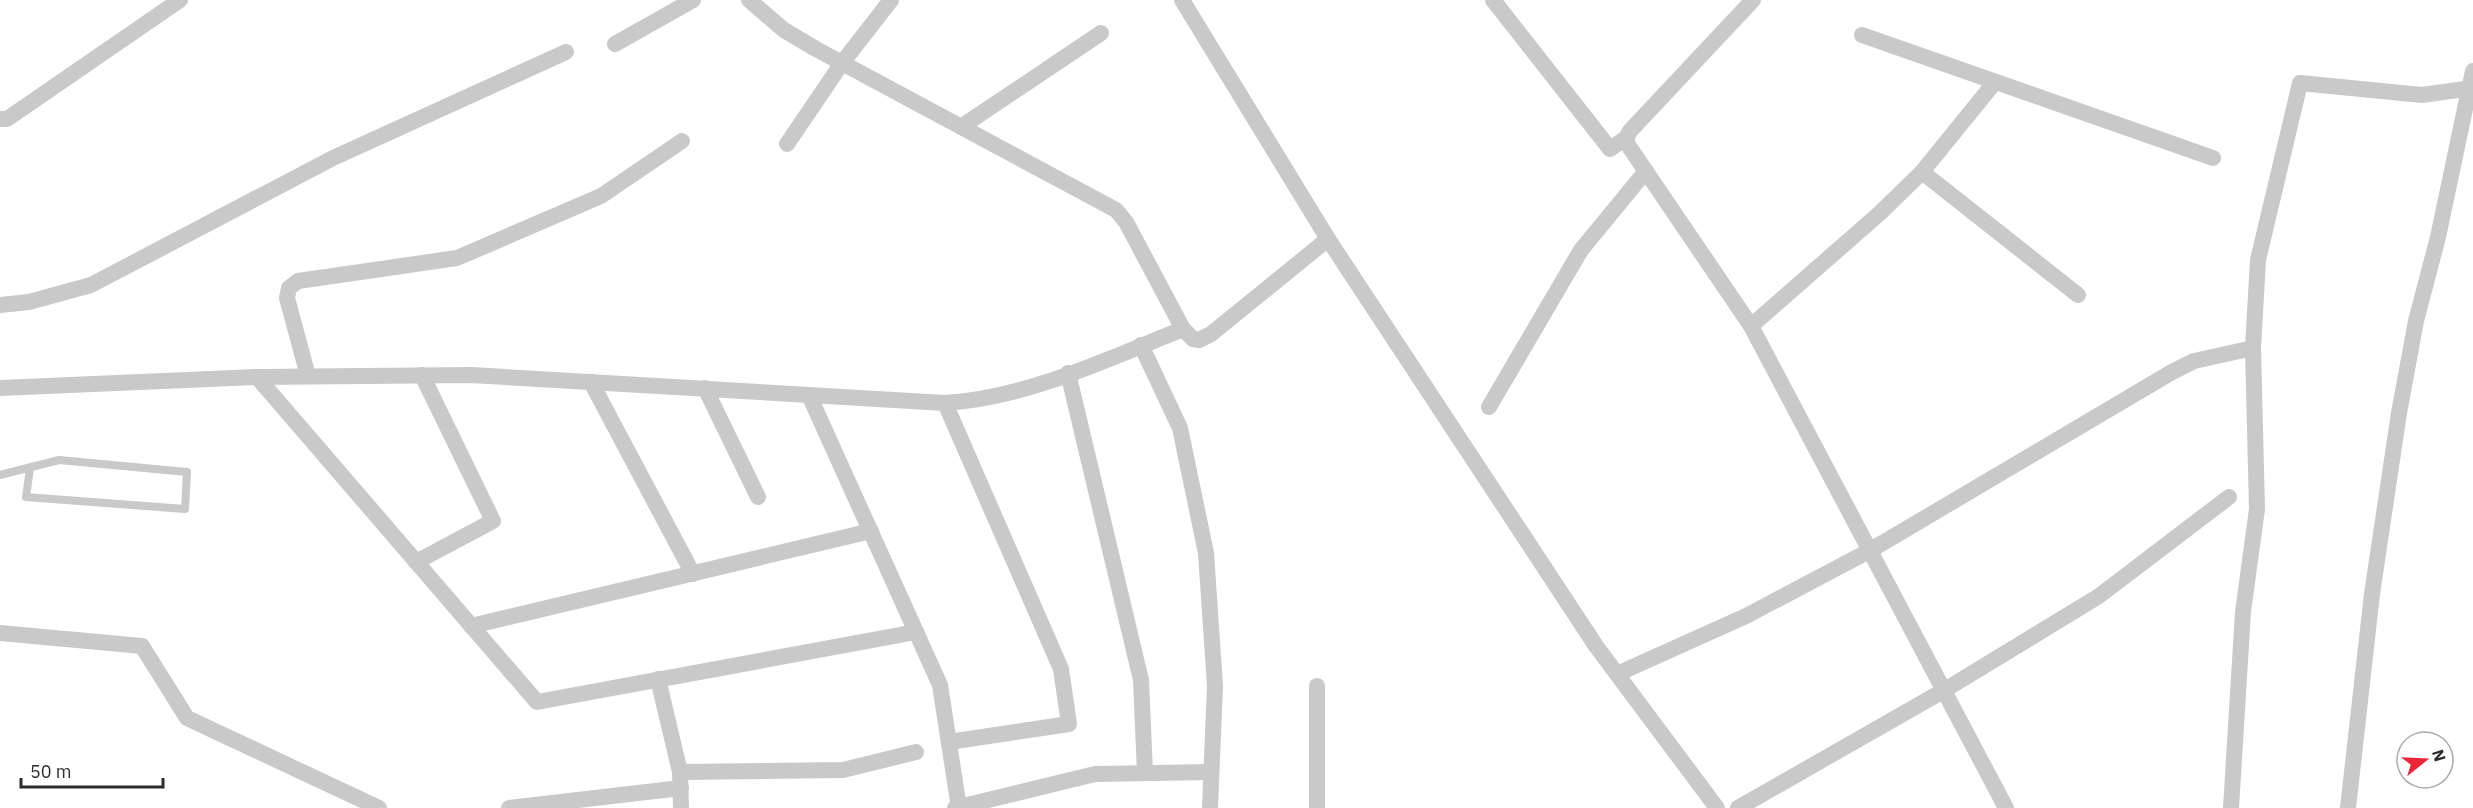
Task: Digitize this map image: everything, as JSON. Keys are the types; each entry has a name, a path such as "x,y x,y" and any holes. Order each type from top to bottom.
{"street":[{"path":"0,119 7,119 180,0"},
{"path":"615,44 693,0"},
{"path":"749,0 784,30 1116,210 1126,222 1183,329 1193,339 1205,338 1328,239"},
{"path":"787,144 842,63 891,0"},
{"path":"1182,0 1328,239 1617,674 1718,808"},
{"path":"1493,0 1610,149 1626,138 1630,131 1754,0"},
{"path":"961,127 1101,33"},
{"path":"1862,35 2213,158"},
{"path":"0,305 29,302 91,285 333,158 566,52"},
{"path":"1750,326 1880,213 1922,172 1995,82"},
{"path":"2231,808 2243,612 2257,509 2253,348 2258,260 2300,82 2422,95 2472,82 2438,237 2416,321 2399,413 2372,594 2348,808"},
{"path":"1626,138 1750,326 2006,808"},
{"path":"308,376 287,298 289,288 298,280 457,258 602,196 682,141"},
{"path":"1489,407 1581,250 1646,171"},
{"path":"1922,172 2078,295"},
{"path":"0,388 257,377 471,375 945,403 976,401 1068,374 1183,329"},
{"path":"1141,345 1180,428 1206,553 1215,686 1210,808"},
{"path":"1617,674 1746,616 1869,551 2172,372 2194,361 2253,348"},
{"path":"1068,374 1141,680 1144,773"},
{"path":"416,562 493,521 422,375"},
{"path":"257,377 537,702 916,632"},
{"path":"591,382 693,574"},
{"path":"705,388 758,497"},
{"path":"809,395 940,686 958,808 1095,774 1210,772"},
{"path":"945,403 1061,669 1069,724 949,742"},
{"path":"1738,808 1943,691 2099,596 2229,497"},
{"path":"471,626 871,531"},
{"path":"0,633 142,646 188,718 379,808"},
{"path":"658,679 680,780 681,808"},
{"path":"1317,686 1317,808"},
{"path":"509,808 680,780 843,770 916,752"}],"lane":[{"path":"0,475 59,460 188,472 185,509 26,497 30,468"}]}
